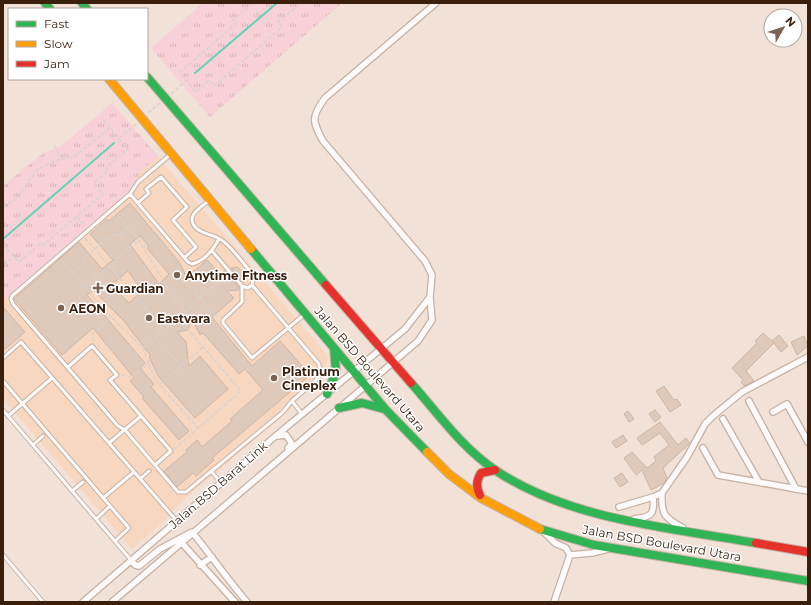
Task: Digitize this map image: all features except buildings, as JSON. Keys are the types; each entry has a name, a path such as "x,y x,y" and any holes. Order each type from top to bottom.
{"main road":[{"name":"Jalan BSD Boulevard Utara","path":"148,78 393,363 472,451 495,470 525,487 554,500 595,513 626,520 808,552"},
{"name":"Jalan BSD Boulevard Utara","path":"110,80 355,371 386,410 449,474 481,498 541,529 567,538 611,548 808,581"},
{"path":"327,394 335,381 337,364 334,346"},
{"path":"339,408 357,402 370,403 386,410"},
{"path":"481,498 475,487 476,481 481,473 495,470"}],"street":[{"name":"Jalan BSD Barat Link","path":"112,602 192,532 367,386 418,341 432,320 430,297 432,276 425,261 323,141 314,125 317,110 325,98 436,3"},
{"name":"Jalan BSD Barat Link","path":"83,602 176,520 405,329 430,297"},
{"path":"619,507 662,493 687,457 705,424 714,415 742,392 808,357"},
{"path":"749,401 796,489"},
{"path":"773,412 787,404 808,442"},
{"path":"723,419 759,482"},
{"path":"272,439 281,434 289,438 292,444 285,454"},
{"path":"703,448 718,475 808,491"},
{"path":"662,493 662,508 664,515 687,531"},
{"path":"626,520 645,518 651,515 654,508 653,497"},
{"path":"541,529 555,543 566,548 570,555 554,602"},
{"path":"131,560 139,566 160,549 192,532 212,557 223,575 247,602"},
{"path":"181,542 200,566 235,602"},
{"path":"570,555 592,553 611,548"},
{"path":"200,566 212,557"}],"lane":[{"path":"172,153 138,182 130,194 12,296 11,300 118,426 125,430 178,492 186,492 282,412 292,401 316,381 320,375 321,369 319,364 252,285"},
{"path":"138,203 150,193 146,190 161,177 187,207 172,220 196,247 184,257"},
{"path":"130,194 188,262 192,264 198,263 212,251 219,239"},
{"path":"211,199 193,214 192,219 199,231 219,239 254,276 252,285 248,288 242,286 212,251"},
{"path":"242,286 242,302 223,320 223,323 252,358 306,313"},
{"path":"3,358 21,342 176,520"},
{"path":"68,367 92,346 117,375 110,380 171,451 155,465"},
{"path":"8,416 52,378"},
{"path":"3,381 129,528 115,541"},
{"path":"292,401 302,414"},
{"path":"3,410 131,560"},
{"path":"109,443 141,416"},
{"path":"32,445 43,436"},
{"path":"140,479 150,471"},
{"path":"211,471 221,483"},
{"path":"103,498 134,472"},
{"path":"72,491 83,482"},
{"path":"96,519 110,506"},
{"path":"3,556 43,602"}],"path":[{"path":"253,3 233,20 236,24 180,72 196,92 209,80 214,86 282,27 278,22 301,3"},
{"path":"119,138 186,80"},
{"path":"3,244 19,262 40,244 42,246 103,194 94,183 108,170 106,168 128,149 102,118"},
{"path":"3,206 15,200 37,170 54,161 75,156 110,128"},
{"path":"54,145 62,159"},
{"path":"113,209 138,240 170,291 186,310"},
{"path":"77,217 88,230"},
{"path":"72,273 84,262 83,260 108,237 110,239 115,233 118,236 128,227"},
{"path":"143,248 162,231"},
{"path":"83,235 164,329"},
{"path":"84,287 138,240"},
{"path":"58,257 111,317 143,348 155,380 198,428"},
{"path":"3,280 3,263 15,258"},
{"path":"188,262 188,274 200,298 217,317 223,320"},
{"path":"143,348 230,272"},
{"path":"92,346 93,334 111,317"},
{"path":"171,451 241,391 178,318"},
{"path":"155,337 181,366"},
{"path":"159,385 203,347"},
{"path":"117,375 132,377 149,363"}],"shaded area":[{"name":"Eastvara","path":"153,151 328,356 324,377 300,397 287,413 184,499 163,522 132,549 3,399 3,280"}],"green space":[{"path":"203,3 342,3 210,117 151,48"},
{"path":"112,103 158,156 142,170 129,193 3,300 3,186 42,154 61,146"}],"waterway":[{"path":"195,73 277,3"},
{"path":"3,239 114,143"}],"traffic: fast":[{"path":"45,3 49,8"},
{"path":"82,3 86,8"},
{"path":"148,78 326,285"},
{"path":"251,249 386,410 427,452"},
{"path":"327,394 336,372 334,348"},
{"path":"411,383 450,429 472,451 495,470 524,487 555,500 621,520 756,543"},
{"path":"339,408 362,403 384,409"},
{"path":"540,529 594,545 808,581"}],"traffic: slow":[{"path":"110,80 251,249"},
{"path":"427,452 449,474 481,498 540,529"}],"traffic: jam":[{"path":"326,285 411,383"},
{"path":"480,495 477,484 481,473 495,470"},
{"path":"756,543 808,552"}],"place":[{"name":"Anytime Fitness","path":"177,275"},
{"name":"Guardian","path":"98,288"},
{"name":"AEON","path":"61,308"},
{"name":"Eastvara","path":"149,318"},
{"name":"Platinum Cineplex","path":"274,378"}]}
